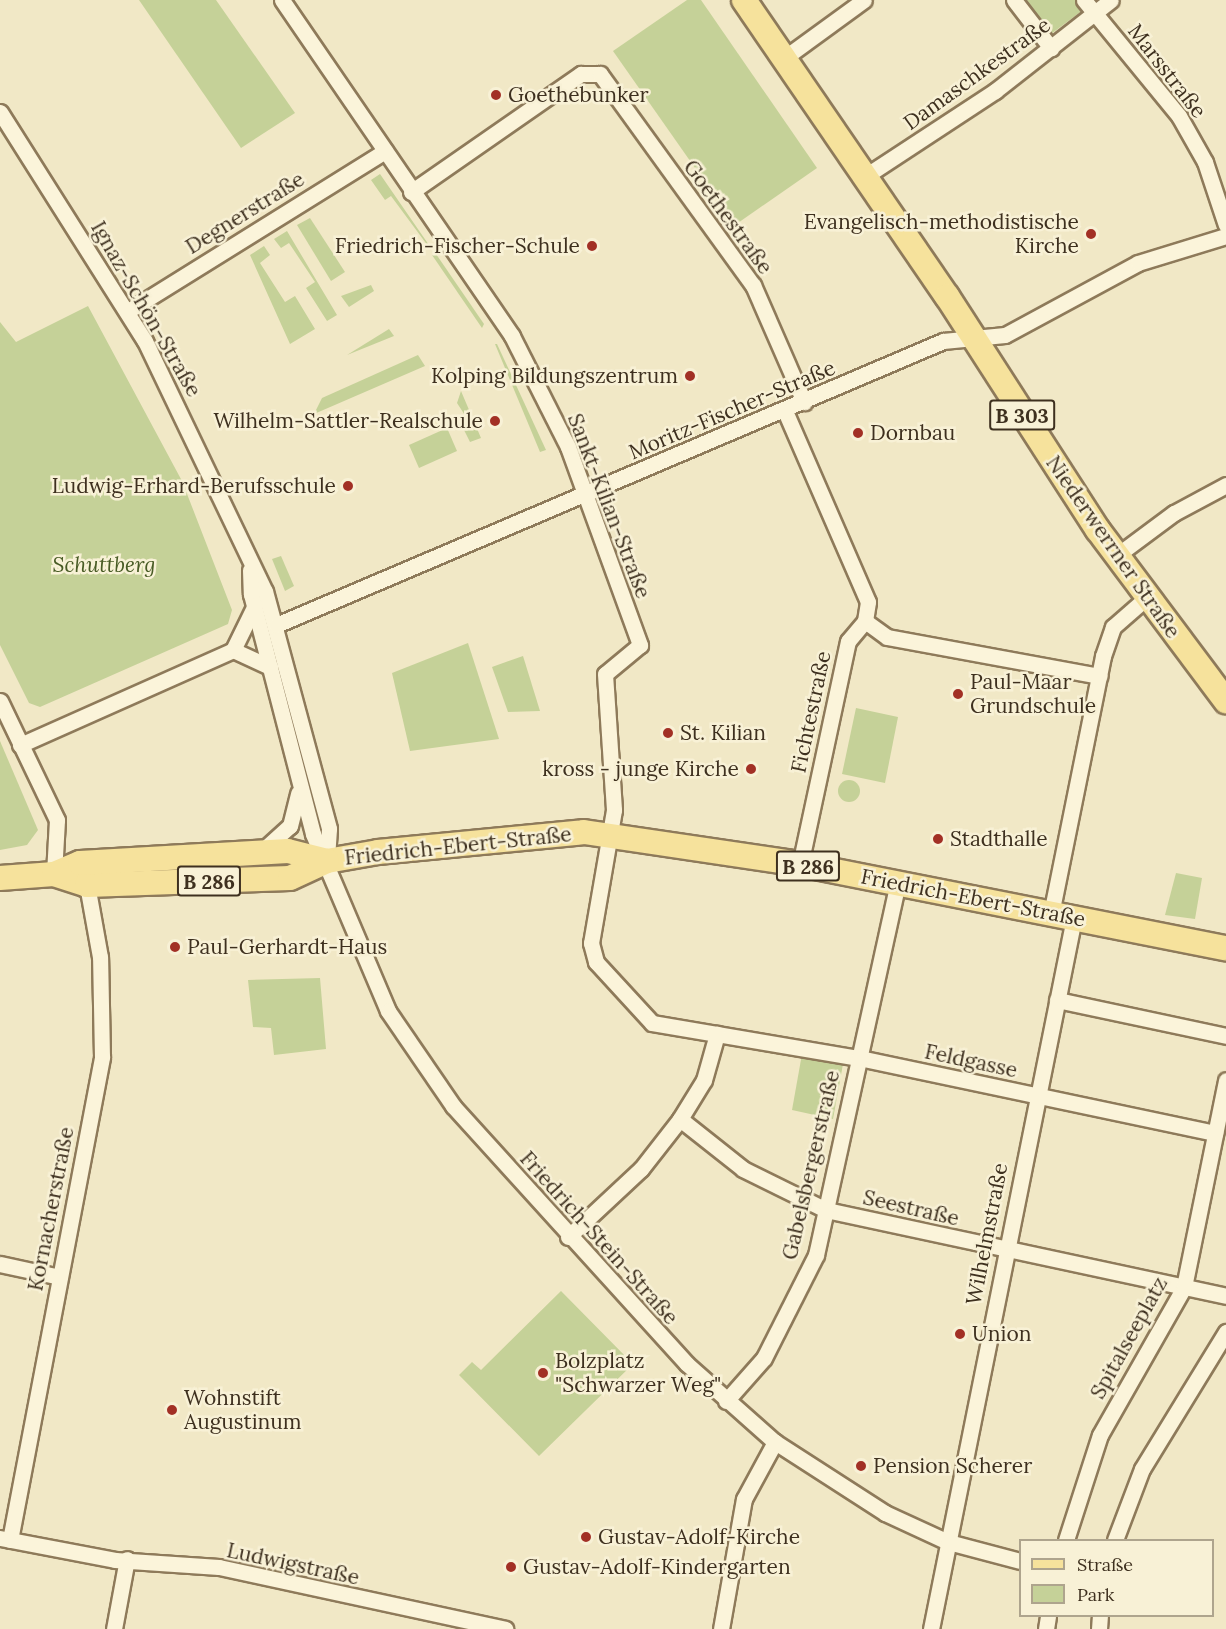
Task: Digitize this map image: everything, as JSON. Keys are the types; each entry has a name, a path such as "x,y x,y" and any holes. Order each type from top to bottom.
{"main road":[{"name":"Niederwerrner Straße","path":"744,0 973,338 1116,556 1226,701"},
{"name":"Friedrich-Ebert-Straße","path":"327,861 516,836 612,834 800,864 1226,948"},
{"name":"B 286","path":"0,878 54,874 80,863 295,851 327,861"},
{"name":"B 286","path":"54,874 87,885 290,878 327,861"}],"street":[{"name":"Sankt-Kilian-Straße","path":"282,0 411,192 512,336 587,495 640,645 605,674 612,834"},
{"path":"783,59 864,0"},
{"path":"1014,0 1051,48"},
{"name":"Marsstraße","path":"1084,0 1179,116 1204,162 1226,225"},
{"name":"Damaschkestraße","path":"864,177 1051,48 1111,0"},
{"name":"Goethestraße","path":"411,192 581,74 595,71 753,285 804,402"},
{"name":"Ignaz-Schön-Straße","path":"0,112 128,311 182,415 250,570 265,591 329,829 327,861"},
{"name":"Degnerstraße","path":"128,311 385,151"},
{"name":"Moritz-Fischer-Straße","path":"276,625 785,411 943,341 1005,334 1138,263 1226,236"},
{"name":"Fichtestraße","path":"785,411 868,602 865,621 848,640 800,864"},
{"path":"1116,556 1174,513 1226,485"},
{"name":"Ignaz-Schön-Straße","path":"250,570 255,605 312,834 327,861"},
{"name":"Wilhelmstraße","path":"931,1629 1004,1252 1057,1000 1062,916 1099,676 1113,627 1146,598"},
{"path":"20,745 233,650 255,605"},
{"path":"865,621 887,637 1099,676"},
{"path":"233,650 270,667"},
{"path":"0,701 57,820 54,874"},
{"name":"Ignaz-Schön-Straße","path":"257,853 290,826 299,804 297,775"},
{"name":"Feldgasse","path":"612,834 591,943 596,962 647,1019 717,1034 859,1058 1215,1133"},
{"name":"Friedrich-Stein-Straße","path":"327,861 370,974 413,1050 453,1106 567,1237 726,1401 776,1442 850,1493 948,1542 1019,1561"},
{"name":"Gabelsbergerstraße","path":"726,1401 764,1358 792,1308 816,1255 898,883"},
{"name":"Kornacherstraße","path":"5,1539 60,1277 102,1057 100,957 87,885"},
{"path":"1057,1000 1226,1036"},
{"path":"567,1237 641,1169 680,1119 704,1080 717,1034"},
{"name":"Spitalseeplatz","path":"1065,1539 1100,1435 1184,1287 1226,1080"},
{"name":"Seestraße","path":"680,1119 743,1169 826,1210 1004,1252 1226,1296"},
{"path":"0,1264 60,1277"},
{"path":"1115,1539 1142,1469 1226,1332"},
{"path":"721,1629 744,1499 776,1442"},
{"name":"Ludwigstraße","path":"5,1539 127,1559 219,1568 292,1584 438,1623 506,1629"},
{"path":"114,1629 127,1559"}],"green space":[{"path":"139,0 216,0 295,113 241,148"},
{"path":"687,0 701,0 817,168 735,225 613,51"},
{"path":"1025,0 1076,0 1083,10 1051,34"},
{"path":"380,174 431,250 391,196 385,200 371,180"},
{"path":"310,218 345,272 331,281 297,225"},
{"path":"287,231 337,315 327,321 306,288 315,282 289,243 281,248 274,239"},
{"path":"264,246 270,255 260,263 285,302 295,296 315,329 290,344 250,255"},
{"path":"436,254 484,324 482,328 432,255"},
{"path":"371,285 374,291 349,307 341,296"},
{"name":"Schuttberg","path":"88,306 182,481 232,610 228,624 40,707 29,703 0,645 0,322 16,342"},
{"path":"389,329 394,336 347,355"},
{"path":"495,344 497,344 546,450 540,452"},
{"path":"418,355 425,366 314,414 322,398"},
{"path":"461,391 481,438 470,442 462,426 470,423 457,403"},
{"path":"447,428 457,451 419,468 409,445"},
{"path":"281,556 294,586 285,591 272,559"},
{"path":"468,643 499,739 410,751 392,673"},
{"path":"523,656 540,711 508,712 492,667"},
{"path":"856,708 898,717 885,783 842,774"},
{"path":"0,741 38,830 27,845 0,850"},
{"path":"849,780 857,783 860,791 857,799 849,802 841,799 838,791 841,783"},
{"path":"1176,873 1202,878 1195,919 1165,915"},
{"path":"320,978 326,1049 274,1055 271,1028 253,1027 248,980"},
{"path":"802,1054 843,1064 833,1119 792,1110"},
{"name":"Bolzplatz \"Schwarzer Weg\"","path":"561,1291 633,1364 539,1456 459,1375 472,1362 481,1370"}],"place":[{"name":"Goethebunker","path":"496,95"},
{"name":"Evangelisch-methodistische Kirche","path":"1091,234"},
{"name":"Friedrich-Fischer-Schule","path":"592,246"},
{"name":"Kolping Bildungszentrum","path":"690,376"},
{"name":"Wilhelm-Sattler-Realschule","path":"495,421"},
{"name":"Dornbau","path":"858,433"},
{"name":"Ludwig-Erhard-Berufsschule","path":"348,486"},
{"name":"Paul-Maar Grundschule","path":"958,694"},
{"name":"St. Kilian","path":"668,733"},
{"name":"kross - junge Kirche","path":"751,769"},
{"name":"Stadthalle","path":"938,839"},
{"name":"Paul-Gerhardt-Haus","path":"175,947"},
{"name":"Union","path":"960,1334"},
{"name":"Bolzplatz \"Schwarzer Weg\"","path":"543,1373"},
{"name":"Wohnstift Augustinum","path":"172,1410"},
{"name":"Pension Scherer","path":"861,1466"},
{"name":"Gustav-Adolf-Kirche","path":"586,1537"},
{"name":"Gustav-Adolf-Kindergarten","path":"511,1567"}]}
